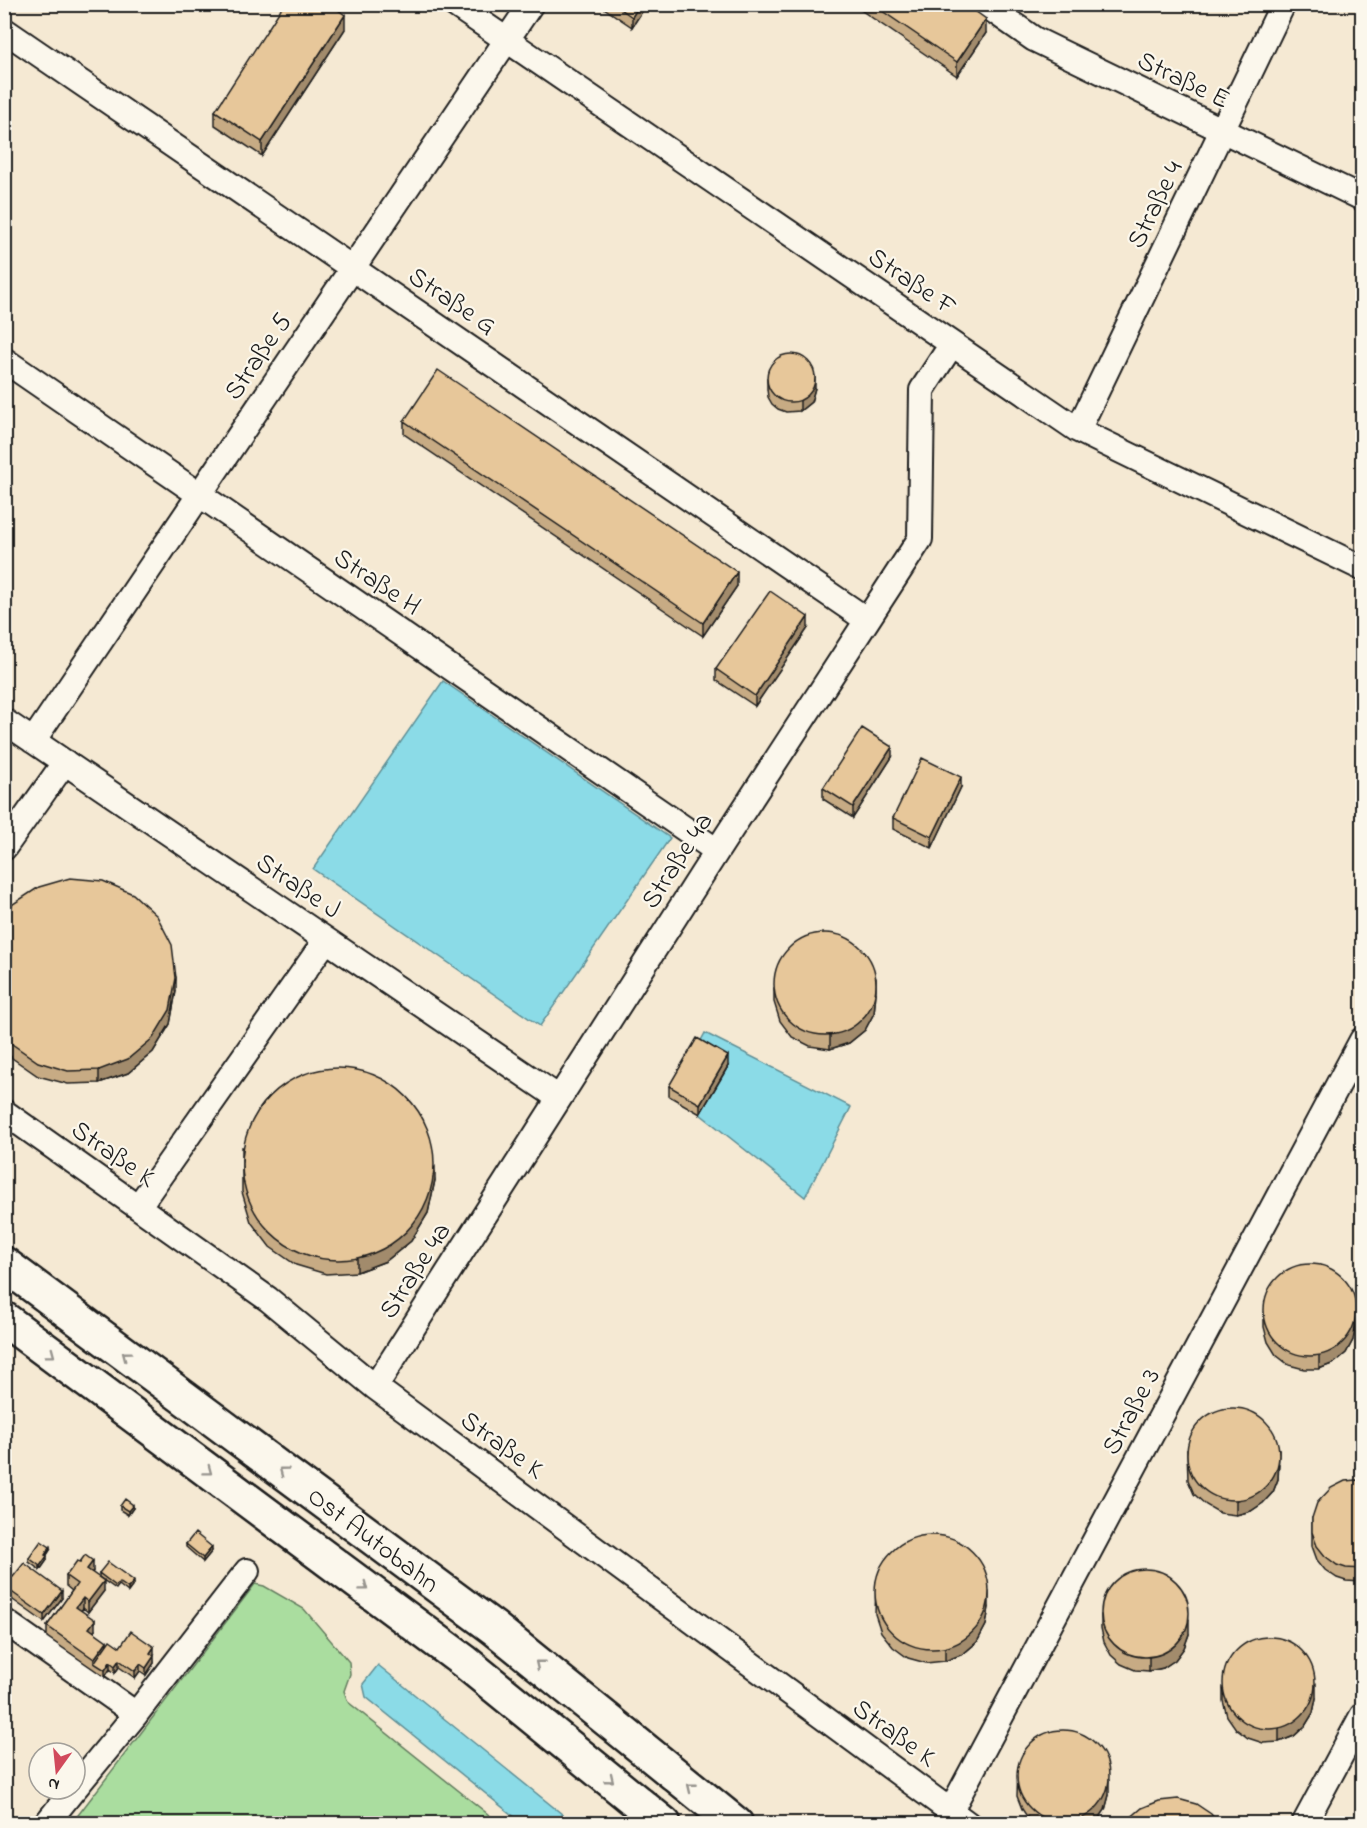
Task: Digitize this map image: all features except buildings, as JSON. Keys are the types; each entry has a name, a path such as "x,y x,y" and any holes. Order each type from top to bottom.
{"highway":[{"name":"Ost Autobahn","path":"4,1264 494,1628 736,1824"},
{"name":"Ost Autobahn","path":"4,1319 465,1662 664,1824"}],"street":[{"name":"Straße F","path":"454,4 1078,430 1362,568"},
{"name":"Straße 5","path":"33,741 531,4"},
{"name":"Straße E","path":"984,4 1034,39 1362,198"},
{"name":"Straße 4","path":"1078,430 1283,4"},
{"name":"Straße G","path":"4,30 867,620"},
{"name":"Straße 4a","path":"375,1387 717,851 920,539 922,390 952,344"},
{"name":"Straße H","path":"4,360 717,851"},
{"name":"Straße J","path":"4,721 559,1098"},
{"path":"4,848 65,762"},
{"path":"138,1207 326,940"},
{"name":"Straße 3","path":"959,1817 1362,1040"},
{"name":"Straße K","path":"4,1112 268,1299 375,1387 959,1817"},
{"path":"87,1774 247,1571"},
{"path":"4,1621 136,1714"},
{"path":"1304,1824 1362,1716"},
{"path":"46,1824 65,1801"}],"green space":[{"path":"255,1584 264,1586 304,1609 349,1662 350,1674 344,1691 348,1702 499,1823 72,1823"}],"water":[{"path":"443,681 670,838 540,1026 313,869"},
{"path":"705,1033 851,1107 805,1197 700,1114 728,1067 697,1048"},
{"path":"378,1665 573,1823 522,1823 366,1697 363,1684"}]}
